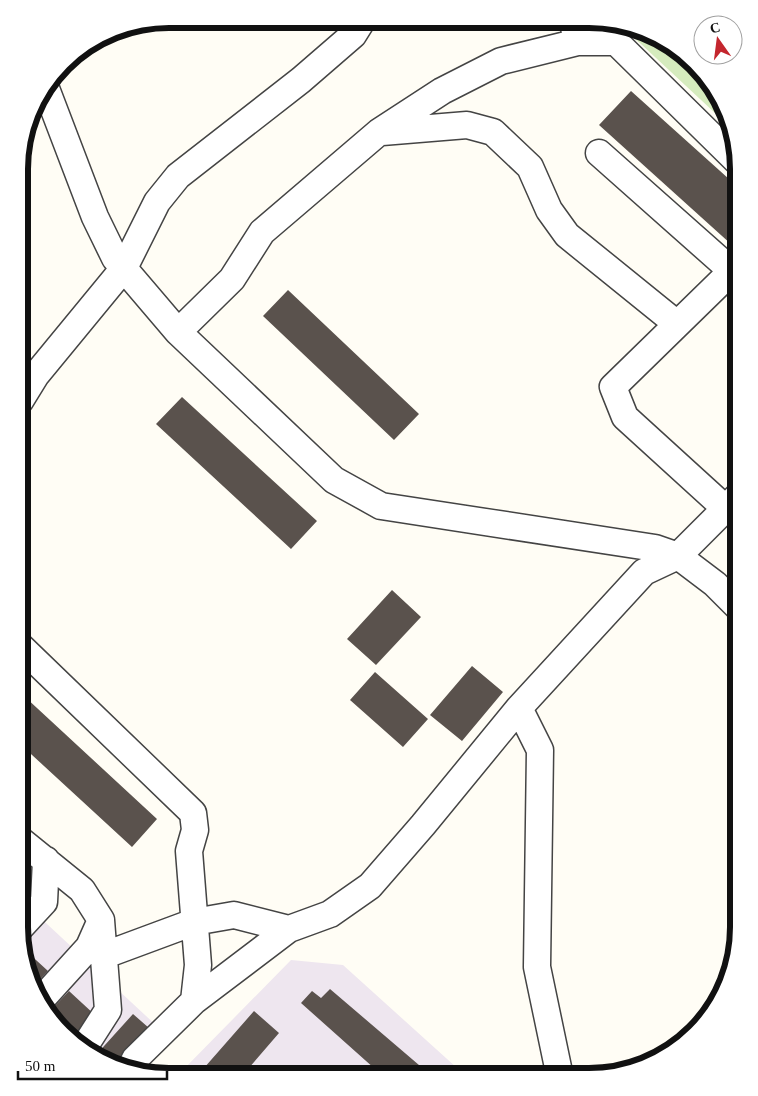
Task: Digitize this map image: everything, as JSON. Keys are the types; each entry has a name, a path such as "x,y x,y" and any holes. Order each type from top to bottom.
{"street":[{"path":"28,388 36,375 124,268 157,202 178,176 300,80 359,28"},
{"path":"178,332 232,279 262,232 379,132 442,91 501,61 575,31 616,42 729,154"},
{"path":"48,95 95,217 115,258 178,332 334,480 381,506 655,548 678,556 715,584 730,599"},
{"path":"379,132 468,126 493,132 530,166 549,210 567,235 677,324"},
{"path":"598,153 730,263"},
{"path":"730,274 613,387 624,417 730,500"},
{"path":"132,1064 135,1059 194,1001 289,929 330,914 370,886 424,825 519,708 644,572 678,556 730,504"},
{"path":"28,654 192,813 195,830 189,850 198,965 194,1001"},
{"path":"519,708 540,750 537,967 558,1068"},
{"path":"28,846 82,890 101,920 108,1010 87,1043"},
{"path":"28,919 44,902 46,860"},
{"path":"105,955 194,922 234,915 289,929"},
{"path":"45,995 89,947 101,920"}],"shaded area":[{"path":"28,906 173,1041 145,1066 114,1058 90,1045 75,1034 51,1006 35,973 28,937"},
{"path":"291,960 343,965 457,1068 185,1068"}],"green space":[{"path":"628,33 652,42 683,62 707,90 721,119"}],"building":[{"path":"631,91 730,180 730,243 599,125"},
{"path":"288,290 419,414 394,440 263,316"},
{"path":"182,397 317,521 291,549 156,424"},
{"path":"392,590 421,617 376,665 347,639"},
{"path":"472,666 503,692 462,741 430,715"},
{"path":"375,672 428,719 403,747 350,700"},
{"path":"28,700 157,819 132,847 28,751"},
{"path":"30,954 48,971 38,981"},
{"path":"330,989 422,1068 374,1068 301,1003 312,991 321,998"},
{"path":"69,991 95,1015 77,1035 53,1008"},
{"path":"254,1011 279,1033 249,1068 204,1068"},
{"path":"133,1014 149,1028 120,1060 100,1051"}]}
